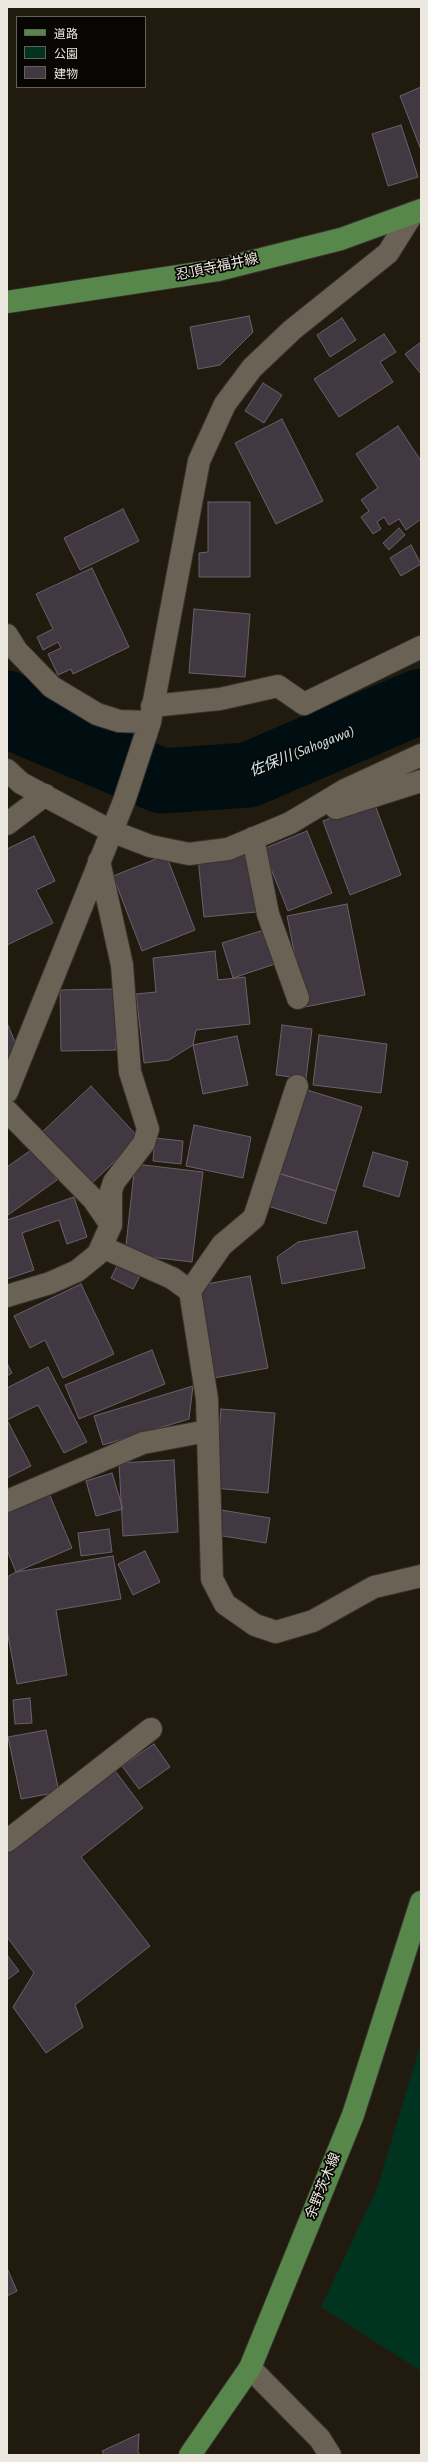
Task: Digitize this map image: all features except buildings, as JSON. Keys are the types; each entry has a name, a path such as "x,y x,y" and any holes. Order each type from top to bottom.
{"main road":[{"name":"忍頂寺福井線","path":"7,302 218,270 341,239 417,212"},
{"name":"余野茨木線","path":"190,2455 250,2368 353,2114 421,1902"}],"street":[{"path":"7,1092 124,800 151,714 199,461 225,404 252,368 292,330 388,253 417,212"},
{"path":"7,635 17,651 52,687 97,714 120,721 278,686 304,704 421,647"},
{"path":"290,823 345,790 421,755"},
{"path":"7,770 21,783 112,831 150,846 188,854 228,849 290,823 421,781"},
{"path":"7,824 45,795"},
{"path":"253,838 268,914 298,998"},
{"path":"7,1296 50,1283 77,1271 98,1254 111,1225 111,1191 114,1182 144,1143 148,1129 130,1072 122,965 99,861"},
{"path":"297,1086 254,1218 222,1244 190,1291 207,1399 212,1579 225,1604 254,1624 276,1632 312,1621 374,1587 421,1576"},
{"path":"7,1111 93,1199 111,1225"},
{"path":"102,1246 172,1278 190,1291"},
{"path":"7,1502 142,1443 207,1431"},
{"path":"7,1838 151,1729"},
{"path":"250,2368 320,2439 330,2455"}],"green space":[{"path":"421,2043 421,2371 321,2307 377,2189"}],"waterway":[{"name":"佐保川 (Sahogawa)","path":"7,703 22,722 162,781 248,775 421,701"}]}
